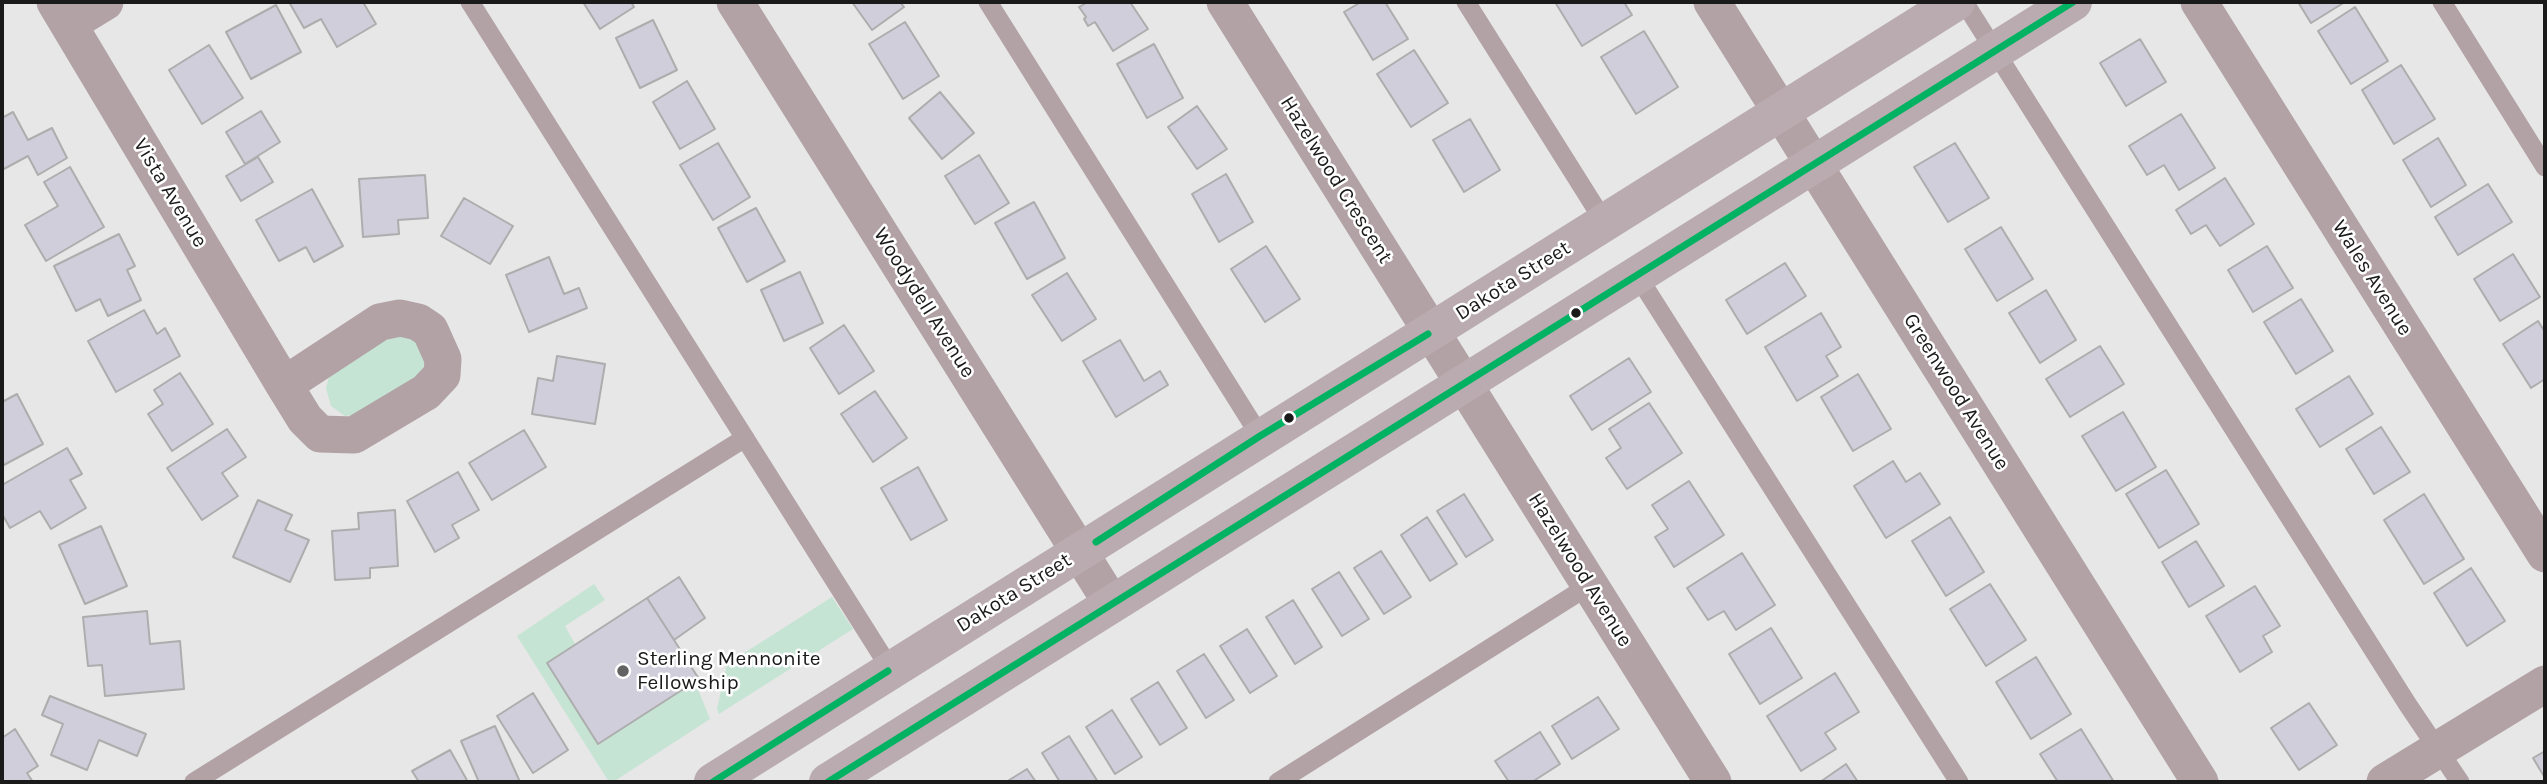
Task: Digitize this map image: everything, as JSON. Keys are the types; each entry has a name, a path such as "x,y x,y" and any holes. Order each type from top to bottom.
{"main road":[{"name":"Dakota Street","path":"828,782 1112,604 1447,358 1605,223 1956,2"},
{"name":"Dakota Street","path":"727,779 891,670 1260,436 1637,275 2073,2"}],"street":[{"path":"62,13 105,2"},
{"name":"Woodydell Avenue","path":"735,2 1112,604"},
{"name":"Hazelwood Crescent","path":"1225,2 1447,358"},
{"name":"Greenwood Avenue","path":"1712,2 2200,782"},
{"name":"Wales Avenue","path":"2199,2 2545,554"},
{"name":"Vista Avenue","path":"62,13 284,385"},
{"name":"Hazelwood Avenue","path":"1447,358 1590,585 1698,777"},
{"path":"2385,782 2545,684"}],"lane":[{"path":"470,2 891,670"},
{"path":"988,2 1260,436"},
{"path":"1466,2 1605,223"},
{"path":"1964,2 2408,705 2439,747 2460,782"},
{"path":"2442,2 2545,167"},
{"path":"1637,275 1959,782"},
{"path":"194,782 745,438"},
{"path":"1278,782 1590,585"}],"green space":[{"path":"410,331 430,360 419,378 359,414 345,416 331,406 326,388 329,377 394,333"},
{"path":"594,584 605,600 565,626 575,644 547,663 598,743 695,682 710,719 613,782 609,782 517,636"},
{"path":"832,597 853,629 719,714 717,709 727,664"}],"building":[{"path":"289,2 363,2 376,24 337,47 321,19 304,28"},
{"path":"583,2 631,2 634,7 600,29"},
{"path":"852,2 900,2 904,7 872,30"},
{"path":"1088,2 1130,2 1148,29 1113,51 1095,22 1088,26 1084,19 1086,17 1079,7"},
{"path":"1361,2 1385,2 1408,39 1373,60 1344,12"},
{"path":"1555,2 1624,2 1632,15 1582,46"},
{"path":"2298,2 2345,2 2311,23"},
{"path":"276,5 301,52 251,79 226,32"},
{"path":"2355,7 2388,61 2351,84 2318,31"},
{"path":"653,20 677,70 640,88 616,38"},
{"path":"905,22 939,76 903,99 869,44"},
{"path":"1644,31 1678,87 1636,114 1601,57"},
{"path":"2140,39 2166,82 2126,106 2100,63"},
{"path":"1154,44 1183,98 1147,118 1117,64"},
{"path":"209,45 243,98 202,124 169,70"},
{"path":"1414,50 1448,103 1411,127 1377,74"},
{"path":"2401,65 2435,119 2394,144 2362,90"},
{"path":"687,81 715,129 680,149 653,102"},
{"path":"940,92 974,133 942,159 909,118"},
{"path":"1197,106 1227,149 1197,169 1168,127"},
{"path":"261,111 280,142 245,164 226,132"},
{"path":"13,112 28,140 52,128 67,158 38,175 28,156 2,170 2,118"},
{"path":"2181,114 2215,168 2179,190 2164,165 2147,175 2129,146"},
{"path":"1470,119 1500,170 1464,192 1433,140"},
{"path":"2438,138 2466,185 2431,207 2403,160"},
{"path":"718,143 750,197 713,220 680,165"},
{"path":"1955,143 1989,198 1948,222 1914,167"},
{"path":"979,155 1009,203 975,224 945,176"},
{"path":"258,157 273,182 241,201 226,176"},
{"path":"70,167 104,227 46,261 25,225 58,206 44,182"},
{"path":"1226,174 1253,222 1219,242 1192,194"},
{"path":"425,175 428,218 398,220 399,234 363,237 359,179"},
{"path":"2225,178 2254,224 2220,246 2206,225 2191,234 2176,210"},
{"path":"2488,184 2512,222 2458,255 2435,217"},
{"path":"312,189 343,246 314,262 306,247 279,261 256,220"},
{"path":"464,198 513,226 490,264 441,236"},
{"path":"1034,202 1065,258 1027,279 995,223"},
{"path":"756,208 785,261 747,282 718,228"},
{"path":"2001,227 2033,279 1997,301 1965,249"},
{"path":"119,234 135,266 127,270 141,300 108,316 100,299 76,311 54,266"},
{"path":"1266,246 1300,299 1265,322 1231,269"},
{"path":"2267,246 2293,288 2253,312 2228,270"},
{"path":"2513,254 2540,297 2500,321 2474,279"},
{"path":"549,257 564,294 579,288 587,308 529,332 506,275"},
{"path":"1785,263 1806,296 1747,334 1726,300"},
{"path":"800,272 823,323 784,341 761,290"},
{"path":"1067,273 1096,319 1062,341 1032,295"},
{"path":"2046,290 2076,340 2040,363 2009,313"},
{"path":"2301,299 2333,351 2296,374 2264,322"},
{"path":"144,310 157,334 165,328 180,356 116,392 88,341"},
{"path":"1821,313 1841,347 1826,356 1838,376 1797,401 1765,347"},
{"path":"2538,321 2545,332 2545,379 2531,388 2503,344"},
{"path":"844,325 874,371 839,394 810,348"},
{"path":"1120,340 1144,381 1160,371 1168,385 1116,417 1083,361"},
{"path":"2100,346 2124,384 2070,417 2046,379"},
{"path":"557,356 605,364 595,424 532,414 538,378 553,381"},
{"path":"1629,358 1651,392 1592,430 1570,396"},
{"path":"180,373 213,424 172,451 148,414 163,404 154,390"},
{"path":"1858,374 1891,429 1853,451 1821,397"},
{"path":"2349,376 2373,414 2320,447 2296,409"},
{"path":"875,391 907,438 873,462 841,414"},
{"path":"17,394 43,444 2,466 2,402"},
{"path":"1649,403 1682,453 1627,489 1606,458 1621,448 1609,429"},
{"path":"2123,412 2156,467 2116,491 2082,436"},
{"path":"2381,427 2410,472 2374,494 2346,449"},
{"path":"227,429 246,457 222,473 238,496 202,520 167,468"},
{"path":"524,430 546,467 492,500 469,463"},
{"path":"67,448 82,474 70,480 86,508 51,529 40,511 10,528 2,514 2,485"},
{"path":"1893,461 1906,482 1920,473 1940,504 1886,538 1854,486"},
{"path":"918,467 947,520 911,540 881,488"},
{"path":"2166,470 2199,524 2159,548 2126,494"},
{"path":"458,472 479,510 452,525 459,538 435,552 407,501"},
{"path":"1689,481 1724,535 1674,567 1655,537 1668,529 1652,505"},
{"path":"1464,494 1493,540 1466,557 1437,511"},
{"path":"2424,494 2464,559 2424,584 2384,520"},
{"path":"258,500 292,515 285,530 309,540 290,582 233,557"},
{"path":"395,510 398,566 370,568 370,578 335,580 332,531 359,529 358,513"},
{"path":"1427,517 1457,564 1430,581 1401,535"},
{"path":"1950,517 1984,572 1946,596 1912,541"},
{"path":"101,526 127,586 85,604 59,545"},
{"path":"2196,541 2224,586 2189,607 2162,562"},
{"path":"1381,551 1411,597 1384,614 1354,568"},
{"path":"1742,553 1775,605 1736,630 1724,611 1708,620 1687,588"},
{"path":"2471,568 2505,621 2467,646 2434,593"},
{"path":"1339,572 1369,619 1342,636 1312,589"},
{"path":"679,577 705,618 674,640 647,598"},
{"path":"1990,584 2026,640 1986,666 1950,609"},
{"path":"2255,586 2280,626 2263,636 2272,652 2240,672 2206,616"},
{"name":"Sterling Mennonite Fellowship","path":"647,598 699,679 598,744 547,663"},
{"path":"1293,600 1322,647 1295,664 1266,617"},
{"path":"147,611 150,644 180,641 184,689 105,696 102,665 88,666 83,617"},
{"path":"1771,628 1802,678 1760,704 1729,654"},
{"path":"1247,629 1277,676 1250,693 1220,646"},
{"path":"1204,654 1234,700 1206,718 1177,671"},
{"path":"2036,657 2071,714 2031,739 1996,682"},
{"path":"1835,673 1859,712 1825,733 1836,749 1801,771 1767,716"},
{"path":"1158,682 1187,728 1160,745 1131,699"},
{"path":"533,693 568,750 533,773 497,716"},
{"path":"50,696 146,734 137,756 99,740 87,770 51,755 63,724 42,715"},
{"path":"1598,697 1619,729 1572,759 1552,726"},
{"path":"2309,703 2337,745 2299,770 2271,728"},
{"path":"1112,710 1142,757 1115,774 1086,727"},
{"path":"495,726 520,782 479,782 461,741"},
{"path":"15,729 38,766 27,773 33,782 2,782 2,738"},
{"path":"2081,729 2114,782 2058,782 2040,754"},
{"path":"1540,732 1560,764 1532,782 1509,782 1495,761"},
{"path":"1069,736 1098,782 1060,782 1042,753"},
{"path":"450,750 468,782 419,782 412,771"},
{"path":"2545,751 2545,778 2533,758"},
{"path":"1846,764 1858,782 1820,782"},
{"path":"1027,769 1036,782 1006,782"}],"transit line":[{"path":"828,782 2073,2"},
{"path":"1096,542 1260,436 1428,334"},
{"path":"713,782 888,671"}],"place":[{"name":"Sterling Mennonite Fellowship","path":"623,671"}]}
